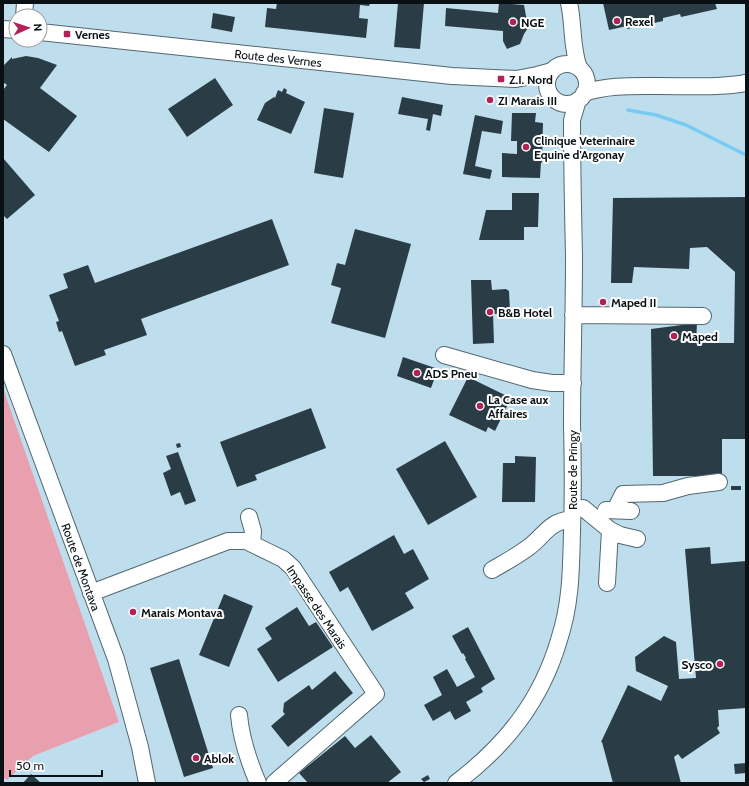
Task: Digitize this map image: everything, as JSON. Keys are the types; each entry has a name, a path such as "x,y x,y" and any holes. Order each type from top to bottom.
{"street":[{"path":"561,3 566,42 564,54 547,80 553,96 572,120"},
{"path":"570,3 574,52 587,84 581,97"},
{"name":"Route des Vernes","path":"48,33 452,76 516,79 530,77 556,68"},
{"path":"556,68 571,64 582,72 604,82 625,86"},
{"name":"Route des Vernes","path":"516,79 553,96"},
{"path":"553,96 568,104 599,89 625,86 714,86 746,83"},
{"name":"Route de Pringy","path":"456,783 478,766 500,745 535,698 548,672 567,612 571,583 576,512 573,383 572,120 581,97"},
{"path":"573,315 702,316"},
{"name":"Route de Montava","path":"3,354 116,659 140,747 147,783"},
{"path":"444,355 532,380 552,383 573,383"},
{"path":"492,570 530,546 554,524 564,520 576,512 623,511 623,494 663,493 688,486 719,482"},
{"path":"576,512 620,535 637,539"},
{"path":"249,517 253,531 252,544"},
{"path":"607,583 610,530"},
{"name":"Impasse des Marais","path":"91,593 228,541 246,541 283,559 293,568 376,694 274,783"},
{"path":"239,715 240,726 247,754 258,783"}],"shaded area":[{"path":"3,3 746,3 746,783 3,783 3,777 7,780 33,756 119,722 3,388"},
{"path":"3,388 119,722 33,756 7,780 3,777"}],"building":[{"path":"277,3 370,3 369,6 360,5 359,18 368,19 366,38 265,27 267,8 276,9"},
{"path":"398,3 424,3 420,49 394,47"},
{"path":"499,3 524,5 528,20 528,28 520,44 507,49 503,41 503,31 445,26 446,8 498,13"},
{"path":"603,3 715,3 717,9 681,17 680,14 663,18 663,21 627,29 627,26 609,30"},
{"path":"213,13 235,17 232,32 211,28"},
{"path":"26,56 38,58 57,65 40,88 77,116 49,152 3,119 3,90 7,85 3,82 3,66 12,57 12,59"},
{"path":"215,78 233,105 187,137 168,109"},
{"path":"284,88 287,90 286,93 305,102 291,134 257,120 265,103 274,97 275,98 278,90 282,92"},
{"path":"402,97 443,105 441,116 433,114 430,131 426,130 428,119 398,114"},
{"name":"ZI Marais III","path":"486,98 494,98 494,103 486,103"},
{"path":"324,108 354,113 343,178 314,173"},
{"name":"Clinique Veterinaire Equine d'Argonay","path":"512,113 536,113 535,122 543,123 540,178 502,177 502,153 517,154 517,141 511,141"},
{"path":"475,115 503,121 501,134 482,131 475,166 492,170 490,179 463,174"},
{"path":"3,158 35,195 7,219 3,215"},
{"path":"512,193 539,193 538,227 524,227 524,240 479,240 486,210 512,210"},
{"name":"Maped","path":"746,197 746,439 722,439 722,476 653,476 651,329 697,323 696,343 734,343 735,272 707,247 690,248 689,269 634,267 632,283 611,283 613,198"},
{"path":"272,219 289,265 141,319 147,335 104,350 106,355 75,366 62,331 59,332 56,322 59,321 49,295 68,288 63,274 88,265 95,283"},
{"path":"355,229 411,244 385,338 331,323 341,288 331,285 337,263 345,265"},
{"name":"B&B Hotel","path":"471,280 491,280 492,290 506,289 509,291 510,311 507,313 493,314 494,343 473,344"},
{"name":"Maped II","path":"599,300 607,300 607,305 599,305"},
{"name":"ADS Pneu","path":"403,357 438,369 431,388 397,376"},
{"name":"La Case aux Affaires","path":"468,377 511,398 495,431 488,427 486,432 449,415"},
{"path":"311,408 326,448 255,475 257,480 237,487 220,442"},
{"path":"445,441 477,497 428,525 396,469"},
{"path":"180,443 181,447 177,448 176,444"},
{"path":"178,452 196,501 185,505 180,492 171,496 163,473 171,469 166,456"},
{"path":"515,456 536,457 535,502 502,502 503,463 515,463"},
{"path":"731,486 741,486 741,490 731,490"},
{"path":"394,535 404,554 413,549 429,579 405,593 414,608 372,631 348,587 340,592 329,572"},
{"name":"Sysco","path":"710,547 711,564 746,561 746,708 718,710 719,726 717,728 720,733 682,759 678,754 674,757 681,783 613,783 601,742 628,685 661,701 668,686 636,671 635,657 664,636 676,642 679,679 696,678 685,549"},
{"path":"224,594 253,606 229,667 199,655"},
{"path":"297,607 309,626 316,622 333,647 278,682 257,649 272,639 265,628"},
{"name":"Marais Montava","path":"133,608 137,610 133,616 129,614"},
{"path":"468,627 495,679 481,688 483,692 466,702 471,711 455,720 450,711 433,721 424,705 442,695 433,677 447,669 457,687 475,677 465,659 466,658 463,653 462,654 452,636"},
{"path":"179,659 213,768 184,777 150,668"},
{"path":"335,671 353,693 288,747 271,726 285,714 283,712 284,703 309,685 312,690"},
{"path":"371,735 401,772 387,783 308,783 299,773 345,736 355,748"},
{"path":"746,763 746,773 735,774 734,764"},
{"path":"31,774 41,783 23,783"},
{"path":"428,775 430,779 424,782 421,779"}],"waterway":[{"path":"628,110 656,115 686,125 746,155"}],"place":[{"name":"Rexel","path":"617,21"},
{"name":"NGE","path":"513,22"},
{"name":"Vernes","path":"67,34"},
{"name":"Z.I. Nord","path":"501,79"},
{"name":"ZI Marais III","path":"490,100"},
{"name":"Clinique Veterinaire Equine d'Argonay","path":"526,147"},
{"name":"Maped II","path":"603,302"},
{"name":"B&B Hotel","path":"490,312"},
{"name":"Maped","path":"674,336"},
{"name":"ADS Pneu","path":"417,373"},
{"name":"La Case aux Affaires","path":"480,406"},
{"name":"Marais Montava","path":"133,612"},
{"name":"Sysco","path":"720,664"},
{"name":"Ablok","path":"196,758"}]}
